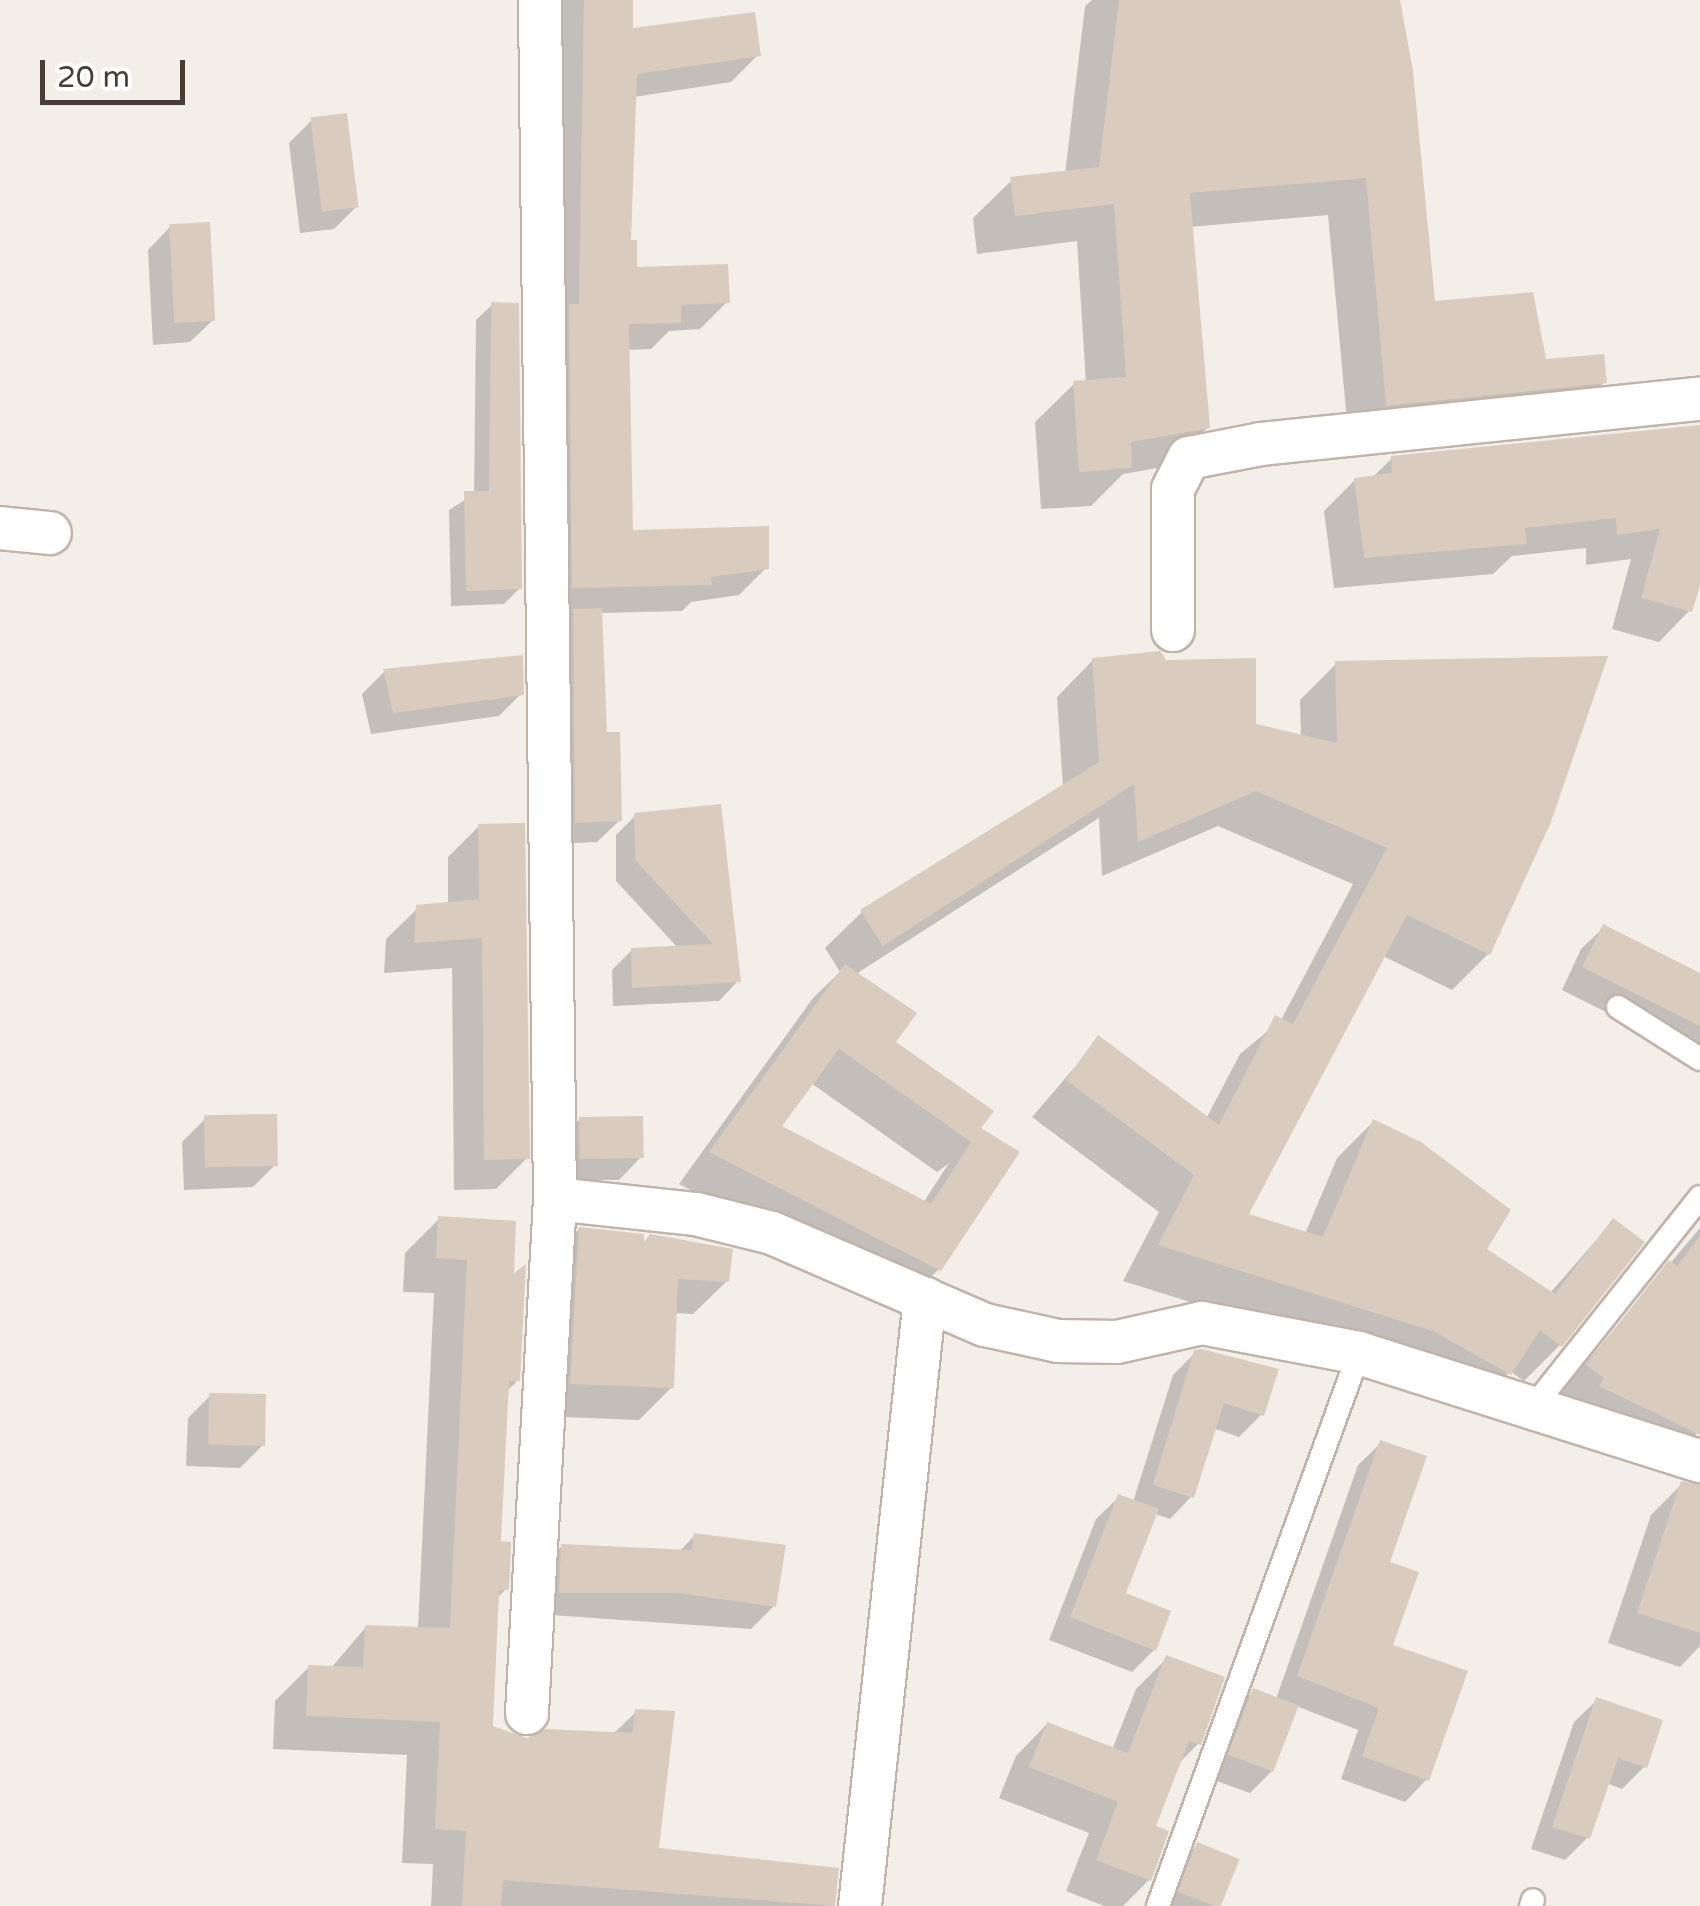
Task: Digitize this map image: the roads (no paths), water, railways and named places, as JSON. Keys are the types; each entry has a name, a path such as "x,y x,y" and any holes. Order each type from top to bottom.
{"street":[{"path":"527,1713 555,1198 540,0"},
{"path":"1173,630 1173,489 1188,458 1260,444 1700,399"},
{"path":"0,528 50,532"},
{"path":"555,1198 696,1214 772,1232 985,1326 1058,1341 1117,1342 1202,1323 1358,1353 1700,1462"},
{"path":"860,1906 924,1298"}],"lane":[{"path":"1618,1007 1700,1058"},
{"path":"1534,1406 1700,1197"},
{"path":"1158,1906 1358,1353"}]}
